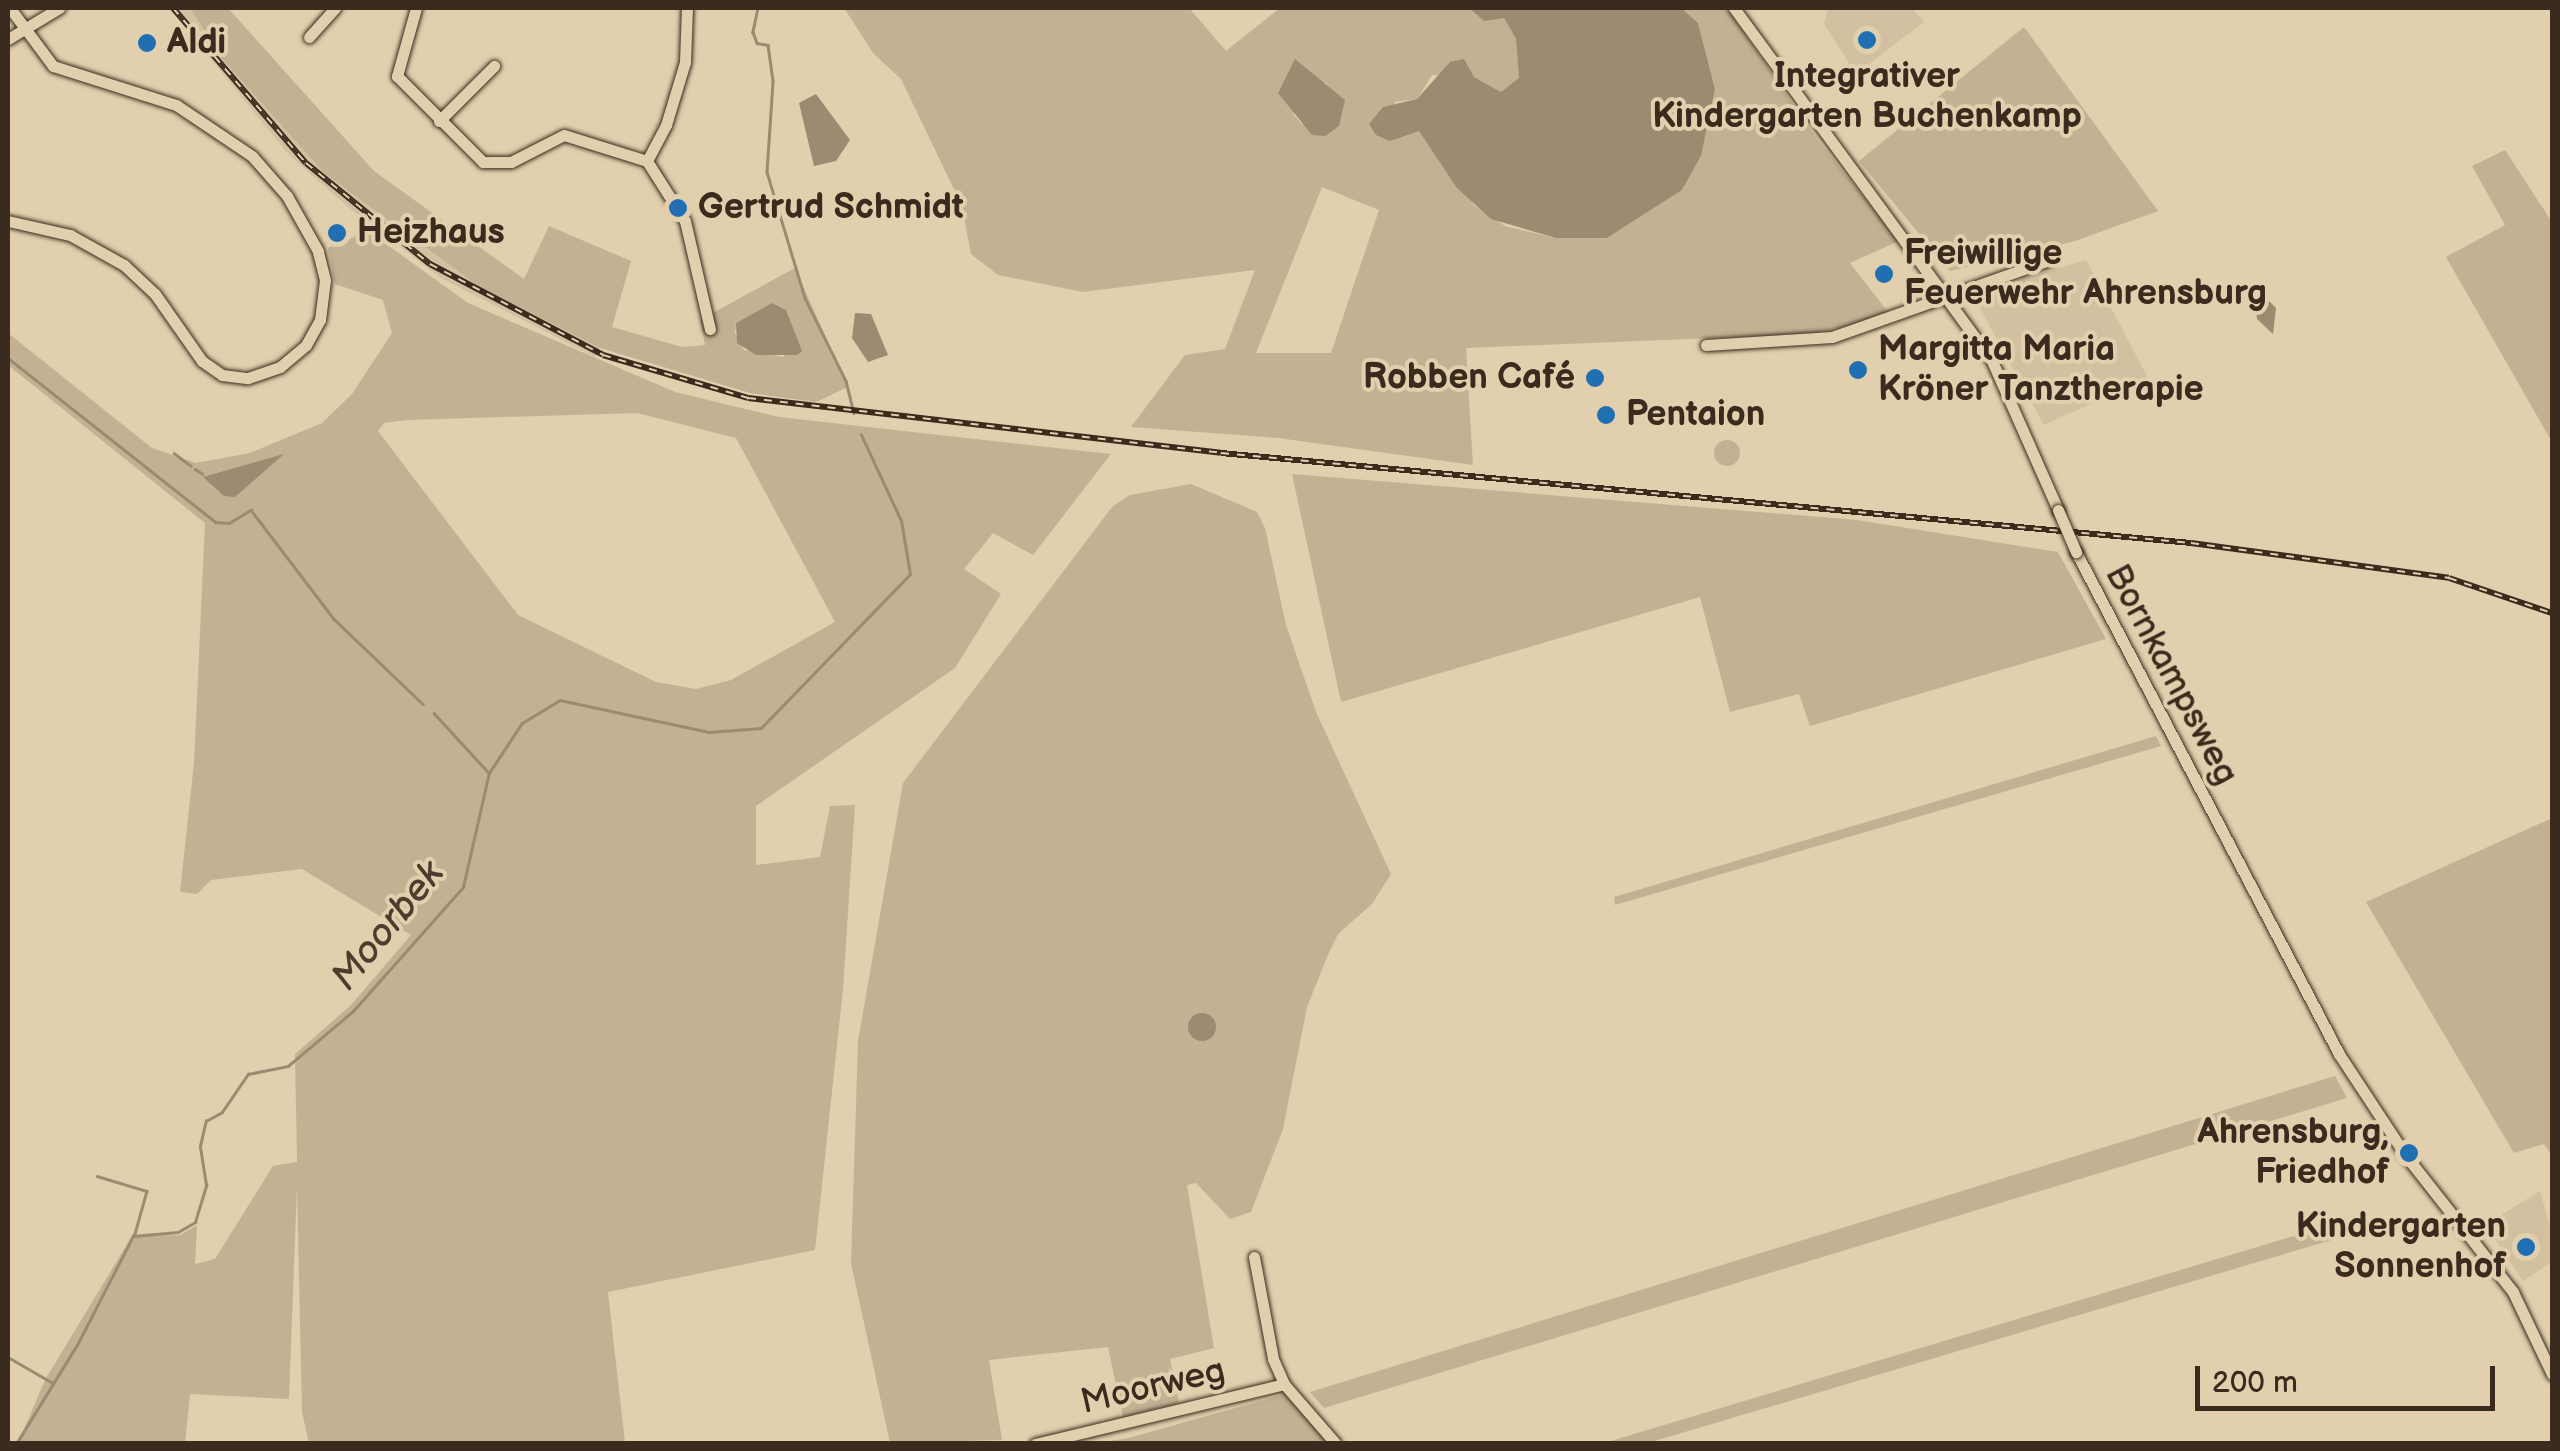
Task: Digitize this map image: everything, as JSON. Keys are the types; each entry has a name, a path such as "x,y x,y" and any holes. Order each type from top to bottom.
{"street":[{"path":"8,221 70,236 119,262 156,295 202,362 222,375 248,378 280,367 306,345 320,320 325,280 318,253 287,196 252,156 176,106 63,72 46,61 10,8"},
{"path":"8,40 59,8"},
{"path":"309,37 335,8"},
{"path":"416,8 397,76 482,162 494,165 564,135 647,161 685,221 710,329"},
{"path":"647,161 666,126 686,62 687,8"},
{"name":"Bornkampsweg","path":"1734,8 1770,51 1834,153 1947,295 2018,412 2076,552 2339,1054 2406,1156 2513,1292 2552,1374"},
{"path":"439,121 494,66"},
{"path":"1706,344 1832,337 2050,260"},
{"path":"1254,1256 1273,1359 1284,1384 1336,1444"},
{"name":"Moorweg","path":"1035,1444 1284,1384"}],"shaded area":[{"path":"169,8 190,8 222,59 324,173 478,287 600,348 595,357 441,278 349,208 289,155"},
{"path":"190,8 228,8 374,171 524,279 549,226 631,261 612,327 682,347 705,345 700,320 795,268 848,387 816,402 750,393 600,348 479,287 324,173 222,59","holes":["772,303 786,310 784,357 744,350 735,333 736,323"]},
{"path":"844,8 1189,8 1226,51 1280,8 1469,8 1504,18 1516,39 1519,78 1513,87 1501,92 1474,77 1432,75 1417,99 1394,102 1433,143 1474,205 1505,226 1556,238 1607,238 1682,190 1701,156 1715,89 1698,23 1680,8 1727,8 1819,142 1899,241 1850,263 1891,316 1813,334 1466,348 1473,465 1278,438 1131,427 1185,355 1225,349 1255,270 1083,292 998,275 971,254 962,206 901,79 873,53","holes":["1326,82 1329,91 1302,124 1293,114","1322,187 1379,210 1331,353 1256,353"]},
{"path":"1469,8 1681,8 1698,23 1715,89 1701,156 1682,190 1607,238 1556,238 1491,219 1457,188 1419,131 1390,141 1376,135 1369,124 1383,107 1417,99 1450,62 1464,59 1474,77 1501,92 1519,78 1516,39 1504,18 1484,21"},
{"name":"Integrativer Kindergarten Buchenkamp","path":"1828,8 1912,8 1924,22 1856,74 1824,24"},
{"path":"2024,27 2158,211 2075,241 1950,271 1859,161"},
{"path":"1295,59 1345,100 1339,126 1325,136 1312,135 1278,93"},
{"path":"816,94 850,140 836,161 814,166 799,103"},
{"path":"2505,150 2552,222 2552,442 2446,257 2505,225 2472,166"},
{"path":"368,231 468,303 675,392 779,417 1111,454 1033,555 993,533 964,569 1001,594 955,668 756,806 756,865 820,857 830,806 855,805 843,989 815,1250 608,1292 625,1443 309,1443 302,1412 297,1187 289,1399 190,1394 185,1443 18,1443 45,1380 132,1236 180,1235 197,1225 195,1264 215,1259 273,1166 297,1162 295,1054 350,1006 411,935 302,869 211,880 197,894 180,892 194,763 205,523 8,365 8,333 152,448 196,463 250,453 322,423 352,394 392,333 383,300 335,284 328,248","holes":["637,413 736,438 835,622 731,680 696,689 656,682 518,615 378,431 384,423 407,420"]},
{"path":"2086,260 2148,378 2044,425 1972,294"},
{"path":"2265,297 2276,308 2273,334 2257,319 2255,303"},
{"path":"772,303 786,310 802,351 797,355 756,355 737,343 736,323"},
{"path":"855,313 871,314 888,355 868,362 852,338"},
{"path":"1727,440 1736,444 1740,453 1736,462 1727,466 1718,462 1714,453 1718,444"},
{"path":"284,454 235,497 224,496 203,477"},
{"path":"1292,474 1857,520 2058,552 2106,639 1810,726 1799,694 1730,712 1700,597 1341,702"},
{"path":"1191,484 1257,512 1265,528 1286,625 1316,712 1391,874 1372,904 1338,934 1327,957 1307,1007 1283,1129 1251,1212 1230,1219 1196,1183 1187,1185 1214,1348 1170,1359 1179,1403 1123,1417 1108,1347 989,1360 1002,1440 890,1443 851,1263 858,1041 903,783 1112,507 1130,495"},
{"path":"2156,736 2161,746 1615,905 1614,897"},
{"path":"2552,818 2552,1156 2544,1144 2514,1153 2366,902"},
{"path":"1202,1013 1212,1017 1216,1027 1212,1037 1202,1041 1192,1037 1188,1027 1192,1017"},
{"path":"2335,1076 2347,1098 1324,1408 1310,1392"},
{"name":"Kindergarten Sonnenhof","path":"2540,1191 2552,1233 2552,1262 2523,1281 2485,1225"},
{"path":"2357,1217 2362,1231 1648,1443 1604,1443"},
{"path":"1289,1393 1332,1444 1091,1444 1128,1438"}],"waterway":[{"name":"Moorbek","path":"758,8 753,32 757,43 768,45 773,82 767,172 805,298 846,381 854,413"},
{"path":"8,358 216,522 229,523 251,510 334,619 423,704"},
{"name":"Moorbek","path":"16,1444 77,1345 133,1236 178,1232 195,1222 206,1185 200,1146 206,1121 222,1112 248,1074 288,1066 353,1011 463,887 489,773 522,723 560,700 709,732 761,728 910,574 901,521 861,435"},
{"path":"174,453 191,466"},
{"path":"195,469 203,474"},
{"path":"434,713 489,773"},
{"path":"97,1176 147,1191 135,1234"},
{"path":"8,1357 53,1383"}],"railway":[{"path":"173,8 306,163 430,264 603,355 748,398 1221,453 2191,543 2449,578 2552,613"}],"place":[{"name":"Integrativer Kindergarten Buchenkamp","path":"1867,40"},
{"name":"Aldi","path":"147,43"},
{"name":"Gertrud Schmidt","path":"678,208"},
{"name":"Heizhaus","path":"337,233"},
{"name":"Freiwillige Feuerwehr Ahrensburg","path":"1884,274"},
{"name":"Margitta Maria Kröner Tanztherapie","path":"1858,370"},
{"name":"Robben Café","path":"1595,378"},
{"name":"Pentaion","path":"1606,415"},
{"name":"Ahrensburg, Friedhof","path":"2409,1153"},
{"name":"Kindergarten Sonnenhof","path":"2526,1247"}]}
